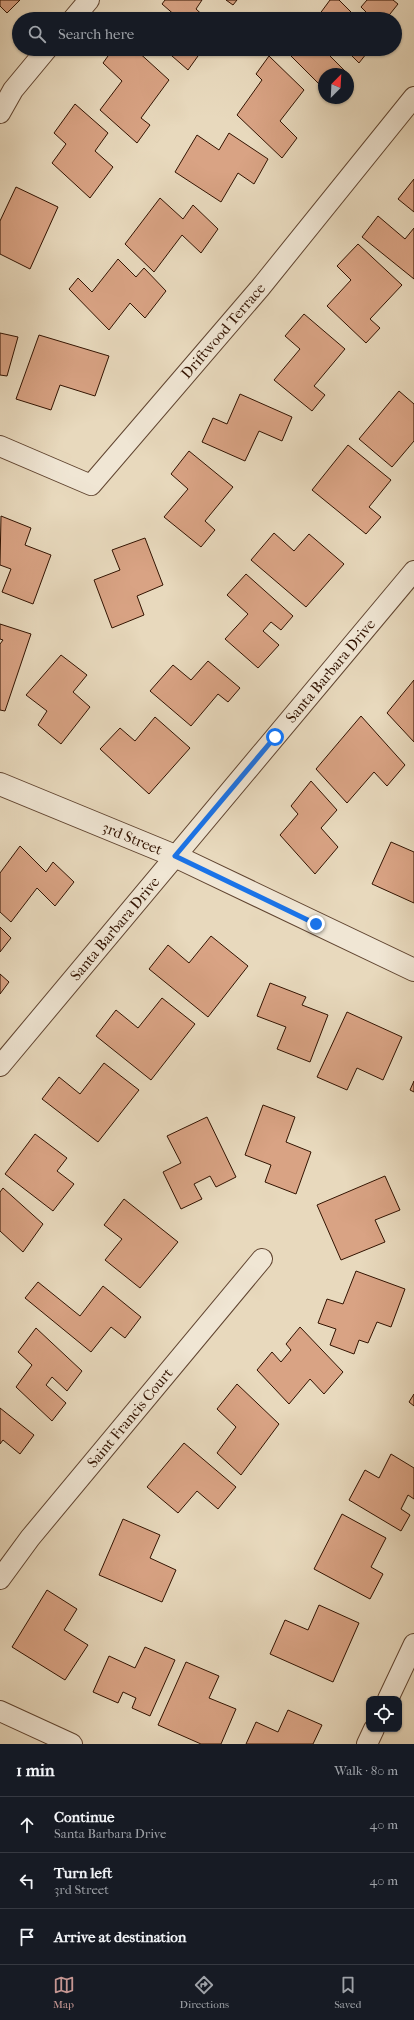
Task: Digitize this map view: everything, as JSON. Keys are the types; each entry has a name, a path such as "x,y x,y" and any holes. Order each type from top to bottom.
{"street":[{"path":"79,12 89,0"},
{"path":"0,113 6,86 39,56"},
{"name":"Driftwood Terrace","path":"0,446 91,485 260,288 414,97"},
{"name":"Santa Barbara Drive","path":"0,1066 414,570"},
{"name":"3rd Street","path":"0,784 175,856 414,970"},
{"name":"Saint Francis Court","path":"0,1579 30,1538 262,1259"},
{"path":"389,1696 414,1644"},
{"path":"0,1711 72,1744"},
{"path":"367,1744 373,1732"}],"building":[{"path":"0,0 20,0 7,13 0,6"},
{"path":"165,0 202,0 196,9 199,12 171,12 162,4"},
{"path":"226,0 237,0 233,5"},
{"path":"330,0 339,0 351,12 321,12"},
{"path":"367,0 393,0 398,4 392,12 366,12 361,7"},
{"path":"108,56 143,56 169,80 141,118 150,125 137,143 100,110 122,81 103,63"},
{"path":"172,56 198,56 188,70"},
{"path":"269,56 304,90 280,121 297,138 282,158 237,115 262,80 256,74"},
{"path":"291,56 330,56 342,68 318,68 318,83"},
{"path":"352,56 364,56 359,63"},
{"path":"75,104 108,133 95,151 113,167 90,198 52,163 66,144 54,133"},
{"path":"229,133 268,159 254,184 238,173 221,202 175,172 197,135 219,150"},
{"path":"414,179 414,212 398,199"},
{"path":"16,187 58,207 30,269 0,254 0,221"},
{"path":"160,198 183,219 193,205 218,229 201,253 182,235 154,272 125,244"},
{"path":"378,216 405,239 414,228 414,279 362,237"},
{"path":"358,244 402,285 370,319 380,328 366,343 327,306 351,280 337,266"},
{"path":"118,259 136,277 144,268 166,291 145,318 130,303 109,330 69,289 78,278 92,292"},
{"path":"304,314 345,349 314,386 325,395 312,411 274,380 300,349 285,336"},
{"path":"0,333 18,337 7,376 0,375"},
{"path":"39,335 109,356 95,396 60,385 51,410 16,399"},
{"path":"399,391 414,404 414,441 392,467 359,439"},
{"path":"240,394 292,417 282,441 259,431 245,461 202,442 213,418 227,424"},
{"path":"348,445 391,480 369,507 381,517 366,534 312,490"},
{"path":"189,451 233,487 205,521 215,530 201,547 164,517 188,489 171,474"},
{"path":"1,516 31,528 25,545 51,555 33,604 2,592 11,569 0,565"},
{"path":"274,533 294,551 309,534 344,564 306,607 251,560"},
{"path":"145,538 163,585 137,596 144,615 112,628 94,580 120,570 112,550"},
{"path":"246,574 293,616 281,630 271,622 263,631 279,645 258,668 225,639 248,614 227,595"},
{"path":"0,624 31,634 5,711 0,710 0,644 3,640 0,639"},
{"path":"61,655 87,675 73,692 90,707 61,744 38,725 47,711 26,695"},
{"path":"208,661 240,688 228,702 218,694 191,726 150,691 173,665 191,680"},
{"path":"414,680 414,742 387,713"},
{"path":"361,716 405,765 387,786 374,772 347,803 316,769"},
{"path":"155,717 190,748 149,794 100,749 120,728 135,741"},
{"path":"311,781 337,810 321,828 338,847 315,874 280,835 298,814 291,806"},
{"path":"391,842 414,852 414,903 372,884"},
{"path":"20,846 46,872 53,862 74,882 55,906 37,888 11,922 0,912 0,873"},
{"path":"0,927 11,938 0,952"},
{"path":"211,936 248,966 208,1017 149,969 168,945 189,963"},
{"path":"0,974 9,982 0,994"},
{"path":"270,983 306,997 302,1005 328,1015 310,1062 277,1049 286,1027 257,1016"},
{"path":"162,998 195,1024 151,1080 96,1036 116,1010 138,1028"},
{"path":"347,1012 402,1037 383,1080 357,1068 347,1090 317,1077"},
{"path":"104,1063 139,1090 98,1142 42,1099 59,1077 80,1094"},
{"path":"414,1081 414,1092 410,1090"},
{"path":"263,1105 295,1117 286,1142 311,1152 296,1194 265,1182 271,1165 245,1155"},
{"path":"207,1117 236,1177 216,1187 210,1176 194,1184 202,1199 181,1209 163,1172 181,1163 167,1136"},
{"path":"35,1134 67,1158 57,1171 74,1184 53,1211 5,1174"},
{"path":"385,1176 400,1210 375,1220 385,1242 341,1260 317,1205"},
{"path":"3,1188 43,1224 23,1252 0,1231 0,1192"},
{"path":"124,1199 178,1242 140,1288 105,1260 122,1239 104,1225"},
{"path":"356,1271 405,1289 391,1327 377,1322 368,1343 359,1340 354,1354 330,1345 336,1329 318,1323 327,1299 343,1304"},
{"path":"38,1282 80,1316 103,1286 141,1317 125,1338 111,1327 91,1352 25,1298"},
{"path":"300,1327 343,1372 324,1394 310,1379 289,1404 257,1370 272,1352 281,1362 291,1350 286,1344"},
{"path":"36,1328 82,1371 67,1391 52,1377 46,1385 66,1403 52,1421 16,1387 32,1365 18,1352"},
{"path":"237,1384 279,1424 241,1475 217,1453 236,1427 217,1409"},
{"path":"414,1394 414,1406 409,1402"},
{"path":"0,1408 34,1435 20,1454 3,1440 0,1444"},
{"path":"184,1443 236,1487 218,1509 197,1491 178,1513 147,1487"},
{"path":"391,1454 414,1468 414,1499 408,1495 401,1509 410,1515 401,1531 349,1500 365,1470 379,1478"},
{"path":"342,1514 386,1538 371,1567 383,1574 370,1599 314,1569"},
{"path":"123,1519 160,1535 150,1558 176,1570 162,1602 99,1575"},
{"path":"47,1590 77,1609 64,1630 88,1645 65,1680 12,1647"},
{"path":"319,1605 359,1623 333,1682 270,1654 285,1620 308,1630"},
{"path":"145,1647 175,1660 150,1716 132,1708 136,1698 123,1692 118,1703 93,1692 109,1656 135,1668"},
{"path":"186,1662 219,1676 209,1698 236,1709 221,1744 201,1744 158,1725"},
{"path":"288,1710 322,1725 313,1744 246,1744 256,1722 278,1732"}],"route":[{"path":"275,737 175,856 316,924"}]}
